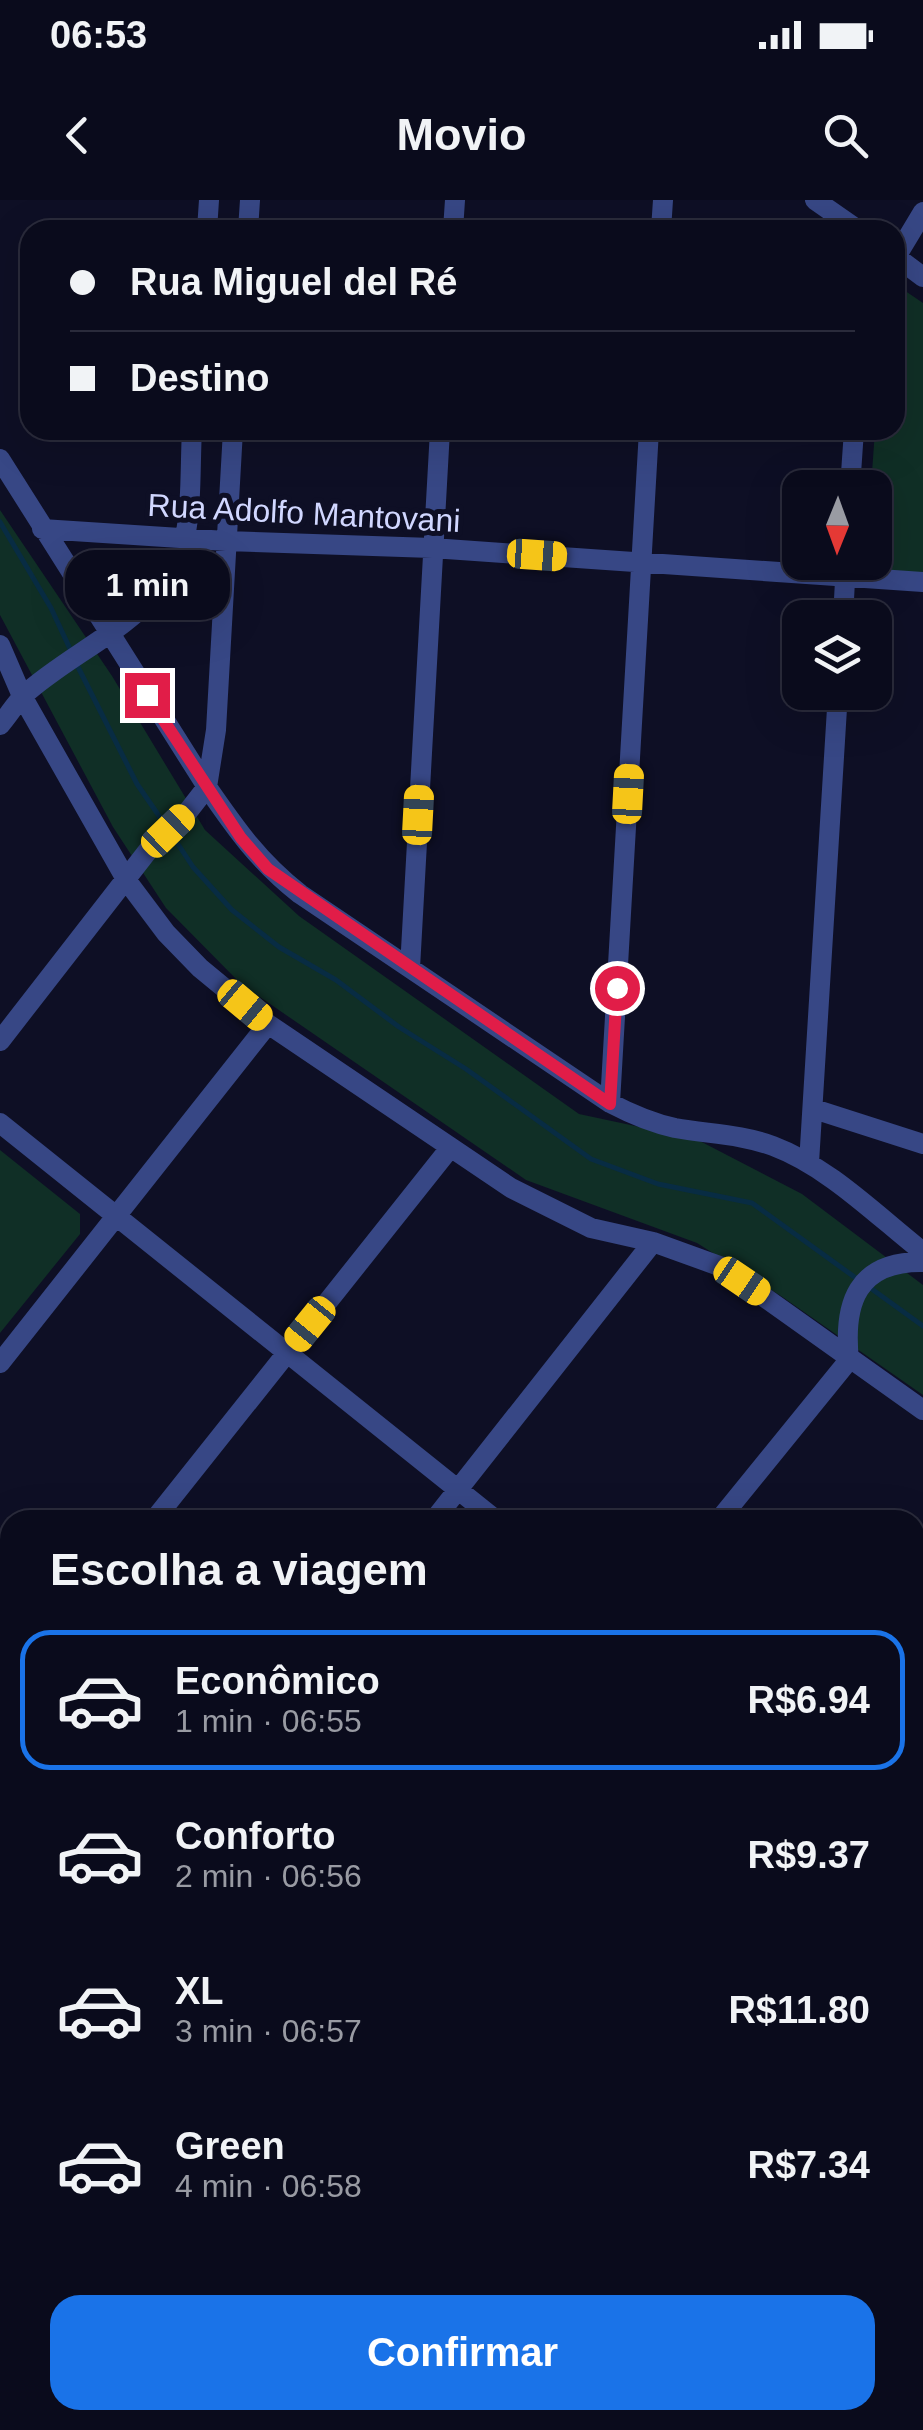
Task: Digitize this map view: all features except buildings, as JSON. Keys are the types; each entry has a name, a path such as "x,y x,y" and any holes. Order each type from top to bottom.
{"street":[{"path":"815,200 844,220"},
{"path":"905,240 923,212"},
{"path":"0,725 22,696 132,617 153,597 184,539 191,440"},
{"path":"0,1041 150,848 186,814 207,787 216,730 233,440"},
{"path":"410,968 439,440"},
{"path":"610,1104 648,440"},
{"path":"851,470 853,440"},
{"path":"1,458 107,634 241,838 268,869 610,1104 673,1127 772,1146 808,1163 923,1252"},
{"name":"Rua Adolfo Mantovani","path":"42,530 782,568"},
{"name":"Rua Adolfo Mantovani","path":"892,577 923,582"},
{"path":"0,645 22,696 128,881 166,934 200,968 268,1024 511,1188 592,1228 653,1242 722,1267 923,1410"},
{"path":"808,1163 837,710"},
{"path":"0,1363 268,1024"},
{"path":"814,1109 923,1144"},
{"path":"0,1124 483,1510"},
{"path":"162,1510 450,1148"},
{"path":"442,1510 653,1242"},
{"path":"727,1510 849,1360 849,1305 862,1284 882,1268 923,1262"}],"green space":[{"path":"905,291 923,303 923,573 892,571 892,470 872,470 874,440 905,440"},
{"path":"0,510 112,676 205,830 299,916 579,1114 696,1139 802,1194 923,1285 923,1395 697,1243 526,1180 241,984 166,908 113,827 0,615"},
{"path":"0,1150 80,1214 80,1234 0,1333"}],"waterway":[{"path":"0,522 51,608 71,651"},
{"path":"75,661 137,784 166,826"},
{"path":"172,835 193,867 232,910 279,947 336,980 591,1159 658,1184 752,1203 860,1281"},
{"path":"869,1287 923,1326"}],"route":[{"path":"147,695 241,838 268,869 610,1104 617,988"}]}
